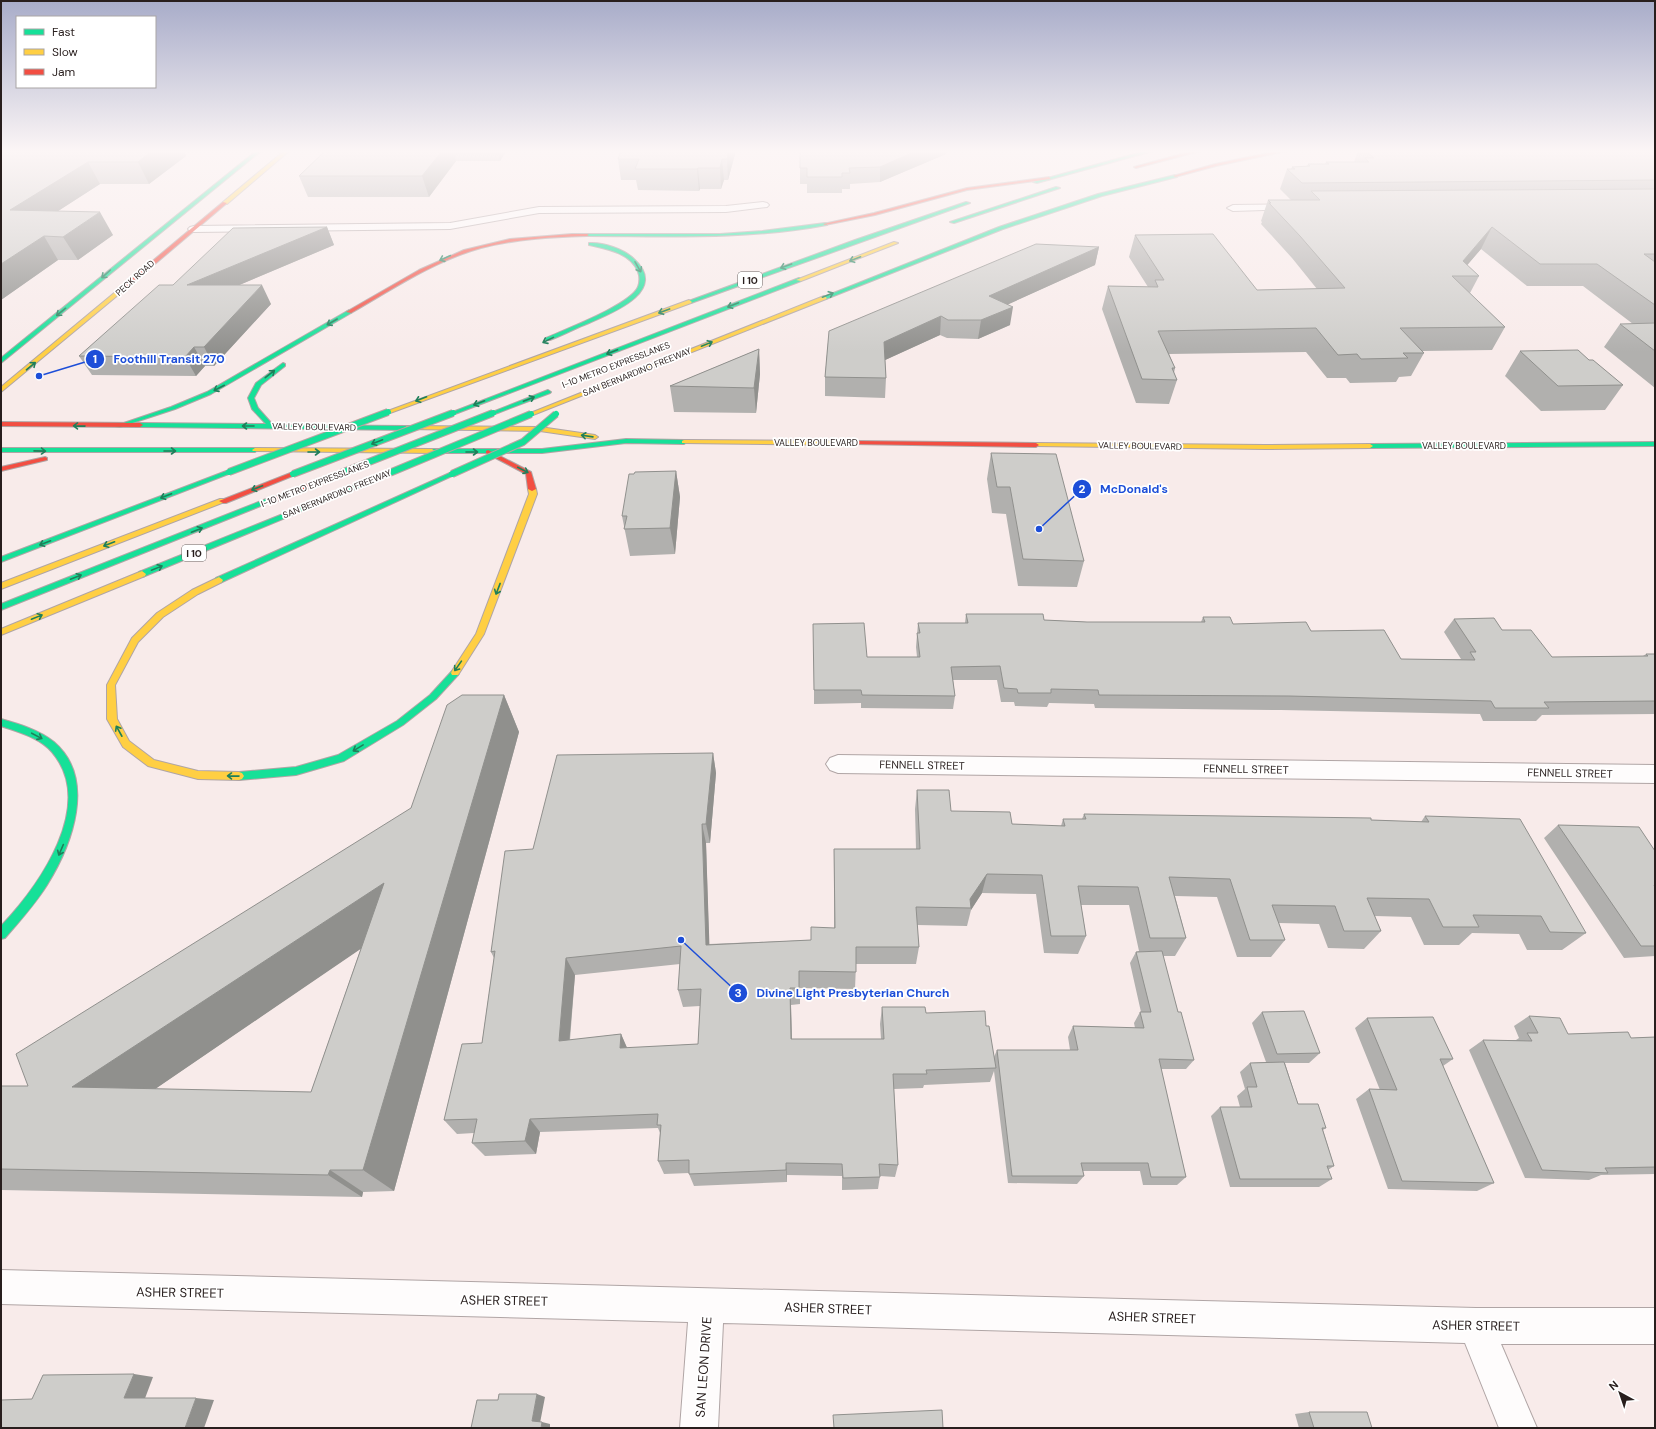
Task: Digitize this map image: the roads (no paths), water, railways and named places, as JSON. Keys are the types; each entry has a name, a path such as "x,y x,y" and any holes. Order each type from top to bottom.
{"main road":[{"name":"PECK ROAD","path":"1,361 177,218"},
{"name":"PECK ROAD","path":"1,390 111,300 142,271 208,218"},
{"path":"118,426 173,408 209,393 427,267 446,258 478,247 514,239 544,236 691,236 738,234 790,229 853,218"},
{"name":"I 10","path":"1,560 454,387 857,241 926,218"},
{"path":"942,226 967,218"},
{"path":"987,224 1006,218"},
{"name":"SAN BERNARDINO FREEWAY","path":"1,632 531,414 825,297 1002,228 1033,218"},
{"name":"I-10 METRO EXPRESSLANES","path":"1,586 906,239"},
{"path":"439,272 471,256 490,250 514,245 564,241 600,245 617,250 632,258 640,267 644,280 636,296 625,304 543,342"},
{"path":"454,387 516,356"},
{"path":"271,426 255,409 251,398 258,384 289,360"},
{"name":"I-10 METRO EXPRESSLANES","path":"1,607 560,387"},
{"path":"488,452 529,473 533,494 480,634 455,672 433,697 400,723 341,758 296,771 239,776 198,775 151,763 126,744 112,719 112,685 135,640 160,615 195,592 239,570 452,474 523,442 556,414 567,400"},
{"name":"VALLEY BOULEVARD","path":"1,424 540,429 626,441"},
{"name":"VALLEY BOULEVARD","path":"1,450 488,452 542,451 626,441 1257,447 1655,444"},
{"path":"1,469 82,451"},
{"path":"1,722 21,727 46,741 64,758 72,779 74,803 70,826 59,854 36,893 1,934"}],"street":[{"path":"194,229 450,226 496,218"},
{"name":"FENNELL STREET","path":"838,764 1655,774"},
{"name":"ASHER STREET","path":"1,1287 1476,1326 1655,1326"},
{"name":"SAN LEON DRIVE","path":"700,1428 707,1305"},
{"path":"1476,1326 1518,1428"}],"place":[{"name":"Foothill Transit 270","path":"39,376"},
{"name":"McDonald's","path":"1039,529"},
{"name":"Divine Light Presbyterian Church","path":"681,940"}]}
